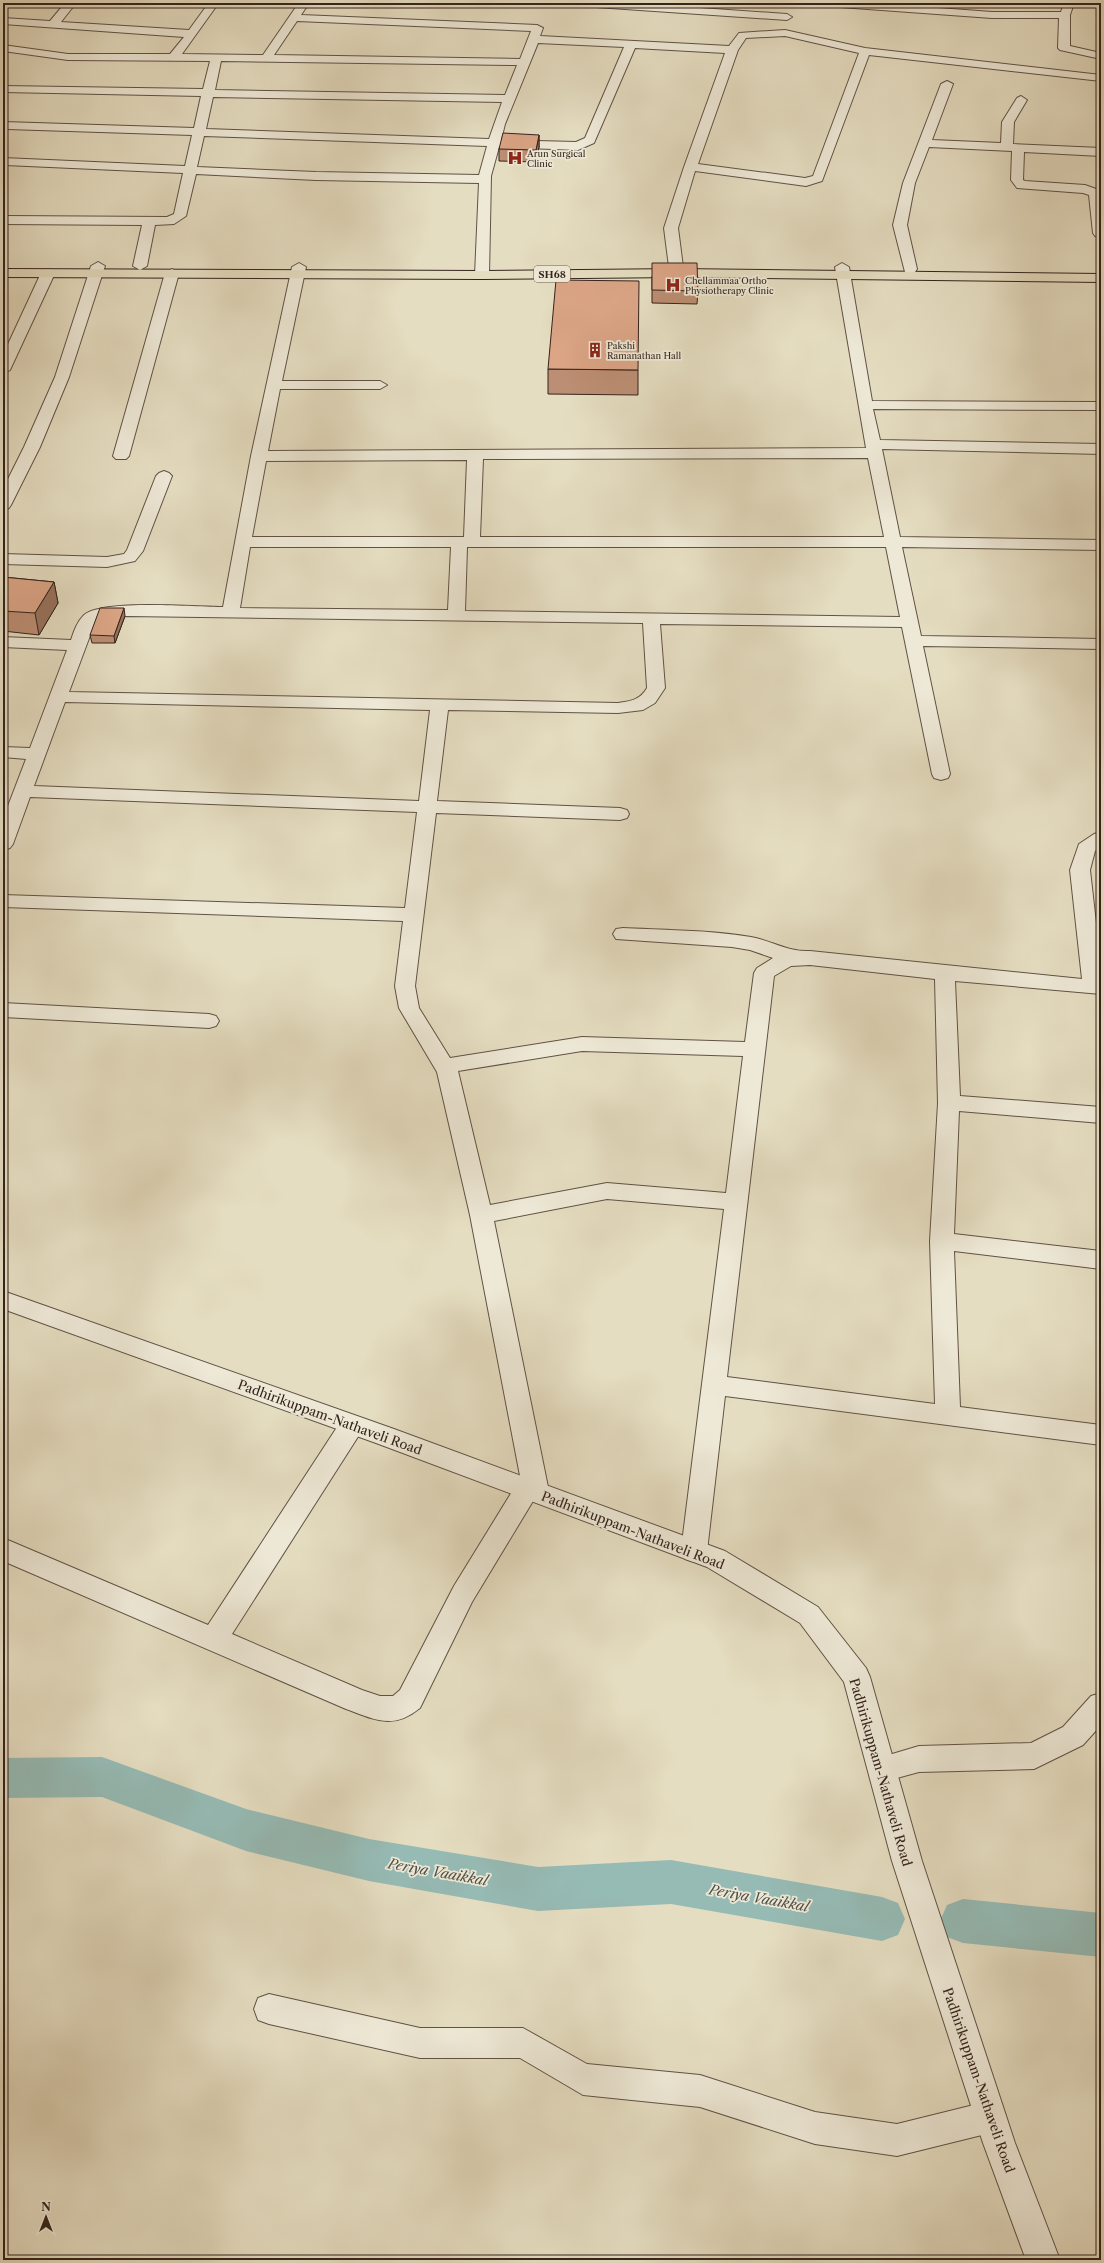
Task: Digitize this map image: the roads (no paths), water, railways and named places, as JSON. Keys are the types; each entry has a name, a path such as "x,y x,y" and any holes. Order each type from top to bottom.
{"main road":[{"name":"SH68","path":"97,270 140,266 298,271"},
{"name":"SH68","path":"3,267 42,271"},
{"name":"SH68","path":"483,272 676,267 843,270 1101,278"},
{"name":"SH68","path":"3,273 97,270 172,273 298,271 679,273 910,269 1101,271"}],"street":[{"path":"52,25 72,3"},
{"path":"172,59 210,8 207,3"},
{"path":"266,58 304,3"},
{"path":"581,3 787,17"},
{"path":"785,33 787,17 792,3"},
{"path":"826,3 985,14 1066,15"},
{"path":"1068,3 1064,48 1071,52 1101,56"},
{"path":"294,18 537,28 534,39 523,62 499,124 485,179 483,272"},
{"path":"3,22 192,34"},
{"path":"676,267 671,228 690,167 732,50 744,35 785,33 865,52 1101,78"},
{"path":"534,39 631,43 732,50"},
{"path":"7,125 569,146 587,143 631,43"},
{"path":"3,48 51,56 172,59 266,58 523,62"},
{"path":"690,167 806,182 818,178 865,52"},
{"path":"3,220 169,221 180,216 216,58"},
{"path":"910,269 900,225 909,183 947,84"},
{"path":"3,89 508,99"},
{"path":"1021,100 1008,122 1018,183 1029,186 1092,190 1096,198 1100,233"},
{"path":"924,143 1101,152"},
{"path":"5,161 316,176 485,179"},
{"path":"140,266 149,221"},
{"path":"3,505 32,447 62,376 97,270"},
{"path":"843,270 865,405 915,641 941,774"},
{"path":"3,370 42,271"},
{"path":"230,614 259,456 298,271"},
{"path":"121,456 172,273"},
{"path":"274,385 380,385"},
{"path":"865,405 1101,406"},
{"path":"259,456 475,455 874,449 1101,450"},
{"path":"456,617 475,455"},
{"path":"3,559 107,562 129,558 135,551 164,476"},
{"path":"243,542 894,542 1101,545"},
{"path":"3,844 86,623 91,617 99,613 127,611 230,614 651,620 911,622"},
{"path":"58,697 618,708 637,706 649,699 656,688 651,620"},
{"path":"915,641 1101,644"},
{"path":"3,642 78,645"},
{"path":"3,1549 356,1700 380,1708 398,1709 410,1699 463,1594 531,1490 481,1215 448,1072 407,997 415,915 440,704"},
{"path":"3,752 37,754"},
{"path":"23,792 620,814"},
{"path":"623,934 732,940 753,944 793,958 810,958 945,973 1097,986 1080,870 1086,848 1101,838"},
{"path":"3,901 415,915"},
{"path":"694,1551 764,973 776,964 793,958"},
{"path":"945,973 949,1103 942,1241 948,1416"},
{"path":"3,1010 209,1021"},
{"path":"444,1066 582,1044 755,1049"},
{"path":"949,1103 1101,1115"},
{"path":"481,1215 607,1191 736,1202"},
{"path":"942,1241 1101,1260"},
{"name":"Padhirikuppam-Nathaveli Road","path":"3,1300 531,1490 716,1559 809,1615 856,1677 907,1861 990,2116 1043,2260"},
{"path":"714,1385 948,1416 1101,1434"},
{"path":"214,1639 352,1425"},
{"path":"882,1769 919,1760 1034,1756 1073,1736 1101,1705"},
{"path":"269,2008 420,2043 523,2043 583,2079 700,2091 815,2128 897,2140 990,2116"}],"waterway":[{"name":"Periya Vaaikkal","path":"3,1778 102,1777 246,1830 369,1860 538,1889 671,1882 882,1919"},
{"name":"Periya Vaaikkal","path":"963,1921 1101,1935"}],"place":[{"name":"Arun Surgical Clinic","path":"515,158"},
{"name":"Chellammaa Ortho Physiotherapy Clinic","path":"673,285"},
{"name":"Pakshi Ramanathan Hall","path":"595,350"}]}
